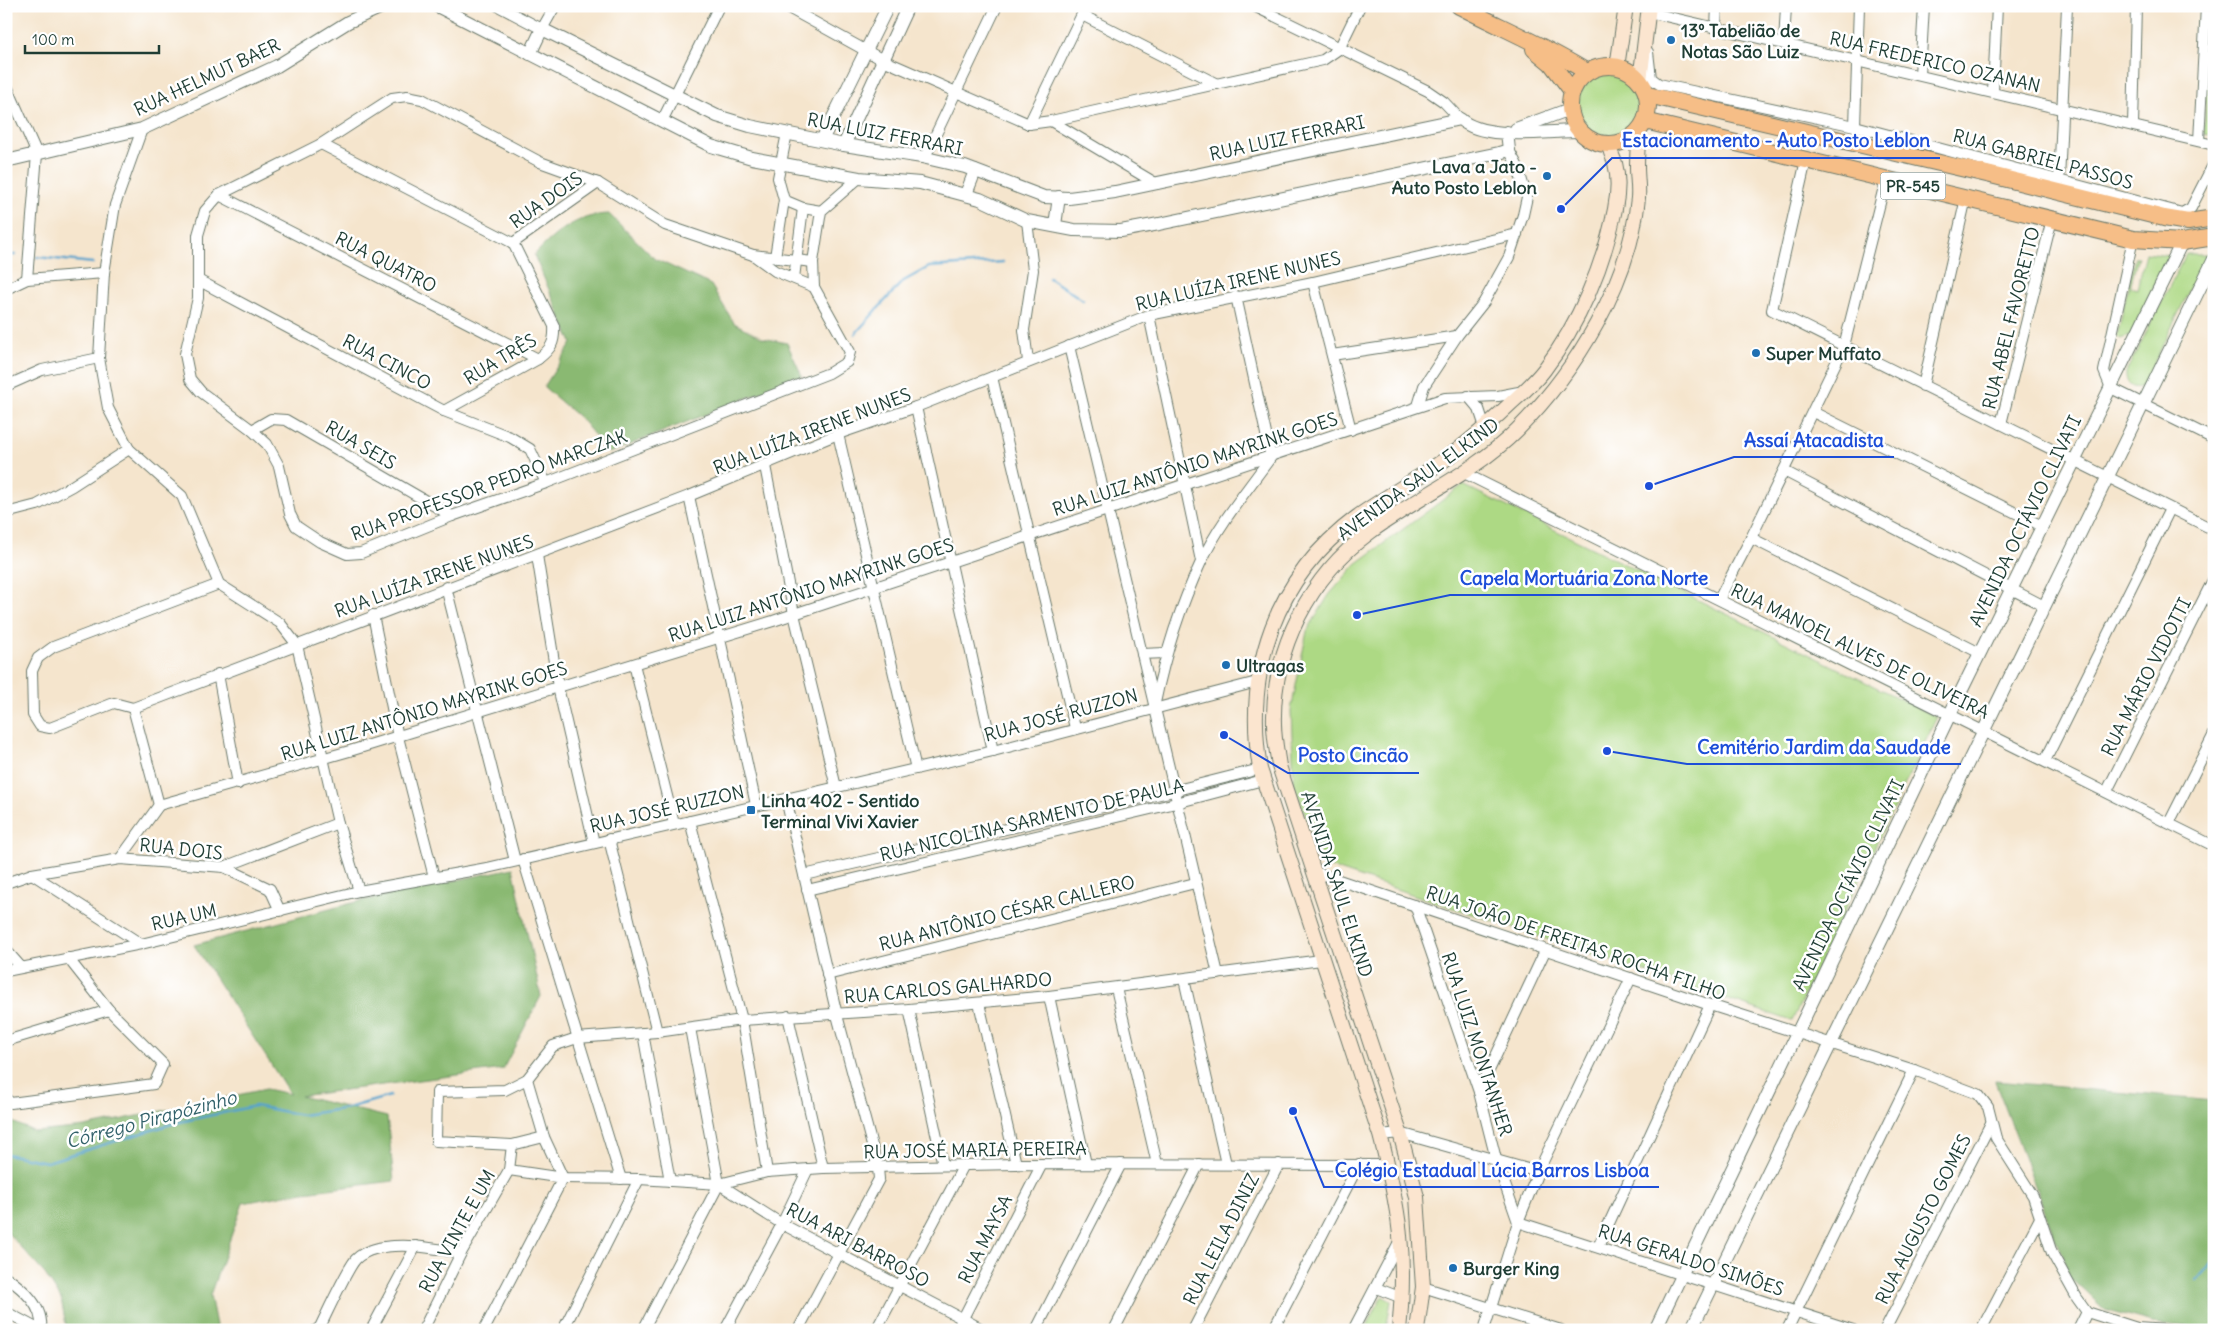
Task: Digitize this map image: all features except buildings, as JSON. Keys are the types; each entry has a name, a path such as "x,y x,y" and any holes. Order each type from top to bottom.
{"highway":[{"path":"1459,6 1523,39 1553,51 1588,72"},
{"path":"1523,39 1551,63 1572,91"},
{"path":"1602,66 1617,67 1632,73 1640,81 1648,96 1648,108 1642,127 1621,143 1610,145 1588,139 1578,130 1570,109 1572,91 1588,72 1602,66"},
{"name":"PR-545","path":"1648,96 2164,218 2188,222 2214,218"},
{"name":"PR-545","path":"1642,127 1806,160 2133,240 2182,242 2214,237"}],"main road":[{"path":"1617,67 1626,6"},
{"path":"1640,81 1648,13"},
{"name":"AVENIDA SAUL ELKIND","path":"1417,1330 1423,1287 1417,1197 1400,1133 1312,871 1279,766 1274,724 1279,674 1300,613 1323,576 1352,547 1371,532 1464,473 1516,431 1561,379 1590,335 1615,284 1629,243 1638,201 1642,127"},
{"name":"AVENIDA SAUL ELKIND","path":"1399,1330 1402,1298 1402,1237 1395,1192 1380,1135 1321,960 1284,838 1261,774 1255,729 1257,682 1273,624 1283,603 1300,577 1324,548 1358,517 1448,458 1486,427 1544,370 1571,328 1600,263 1611,226 1617,188 1615,163 1609,151 1610,145"},
{"path":"1464,473 1459,466 1460,458 1479,442 1486,427"},
{"path":"1257,682 1268,684 1274,724"},
{"path":"1284,838 1293,848 1300,866 1312,871"}],"street":[{"name":"RUA HELMUT BAER","path":"6,161 142,129 277,66 348,22 384,6"},
{"path":"437,6 711,146 781,163 859,178 920,183 966,194 1027,221 1096,232 1121,231 1215,213 1509,150"},
{"name":"RUA LUIZ FERRARI","path":"498,6 717,116 750,126 844,145 925,157 975,171 1044,196 1059,197 1116,192 1460,120"},
{"path":"530,54 554,6"},
{"path":"662,121 720,6"},
{"path":"785,6 884,60 1029,124 1051,121 1323,60 1339,49 1360,6"},
{"path":"822,140 888,6"},
{"path":"844,145 908,6"},
{"path":"925,157 997,6"},
{"path":"1254,6 1428,91 1444,102 1467,126 1478,130 1507,132 1578,130"},
{"path":"1716,6 1716,28"},
{"path":"1784,44 1786,6"},
{"path":"1855,126 1859,6"},
{"path":"1920,75 1924,6"},
{"path":"1993,92 1997,6"},
{"path":"2059,181 2067,6"},
{"path":"2133,125 2136,6"},
{"path":"2199,141 2206,6"},
{"path":"1029,124 1084,10 1217,84"},
{"name":"RUA FREDERICO OZANAN","path":"1648,13 1858,60 2214,144"},
{"name":"RUA GABRIEL PASSOS","path":"1648,13 1652,78 1659,84 1706,92 1855,126 2182,213 2191,208 2214,163"},
{"path":"6,84 37,154 27,280"},
{"path":"1706,92 1709,110"},
{"name":"RUA PROFESSOR PEDRO MARCZAK","path":"407,96 422,99 540,162 598,183 666,225 753,255 775,271 814,287 850,352 847,362 842,367 546,483 452,516 361,554 347,554 320,542 296,526 290,514 279,466 268,444 213,402 190,379 185,354 198,298 198,235 204,211 220,195 321,144 392,98 407,96"},
{"path":"1507,132 1570,109"},
{"path":"1051,121 1156,184"},
{"path":"142,129 116,205 104,273 99,358 108,408 128,449 182,496 219,584 280,623 297,645 338,823 359,891"},
{"path":"1418,406 1424,386 1457,336 1484,302 1509,257 1517,234 1527,197 1517,165 1509,150 1507,132"},
{"path":"775,257 784,200 778,178 787,133"},
{"path":"321,144 513,243"},
{"path":"1806,160 1772,310 2106,478 2214,530"},
{"path":"966,194 975,171"},
{"path":"814,287 813,262 822,211 859,178"},
{"path":"1719,599 1751,538 1844,346 1886,179"},
{"name":"RUA DOIS","path":"513,243 598,183"},
{"name":"RUA QUATRO","path":"220,195 538,359"},
{"path":"1055,225 1059,197"},
{"path":"1923,386 1966,198"},
{"path":"784,200 803,208 822,211"},
{"path":"794,278 803,208"},
{"name":"RUA ABEL FAVORETTO","path":"2001,424 2052,219"},
{"path":"1027,221 1033,270 1024,330 1028,362"},
{"name":"RUA LUÍZA IRENE NUNES","path":"133,708 446,587 536,555 689,496 838,434 916,407 1149,314 1313,282 1517,234"},
{"path":"2133,240 2104,371 2110,388 2214,439"},
{"name":"AVENIDA OCTÁVIO CLIVATI","path":"1655,1330 1950,714 2182,242"},
{"name":"RUA TRÊS","path":"444,411 538,359 549,350 555,339 554,326 513,243"},
{"path":"753,255 813,262"},
{"path":"1691,1330 2214,259"},
{"path":"6,288 27,280 104,273"},
{"name":"RUA CINCO","path":"198,280 444,411 510,437 530,449 546,483"},
{"path":"1313,282 1350,430"},
{"path":"1154,707 1165,652 1201,561 1231,512 1271,457 1236,296"},
{"path":"1149,314 1201,561"},
{"path":"1332,355 1457,336"},
{"path":"1069,346 1173,791 1218,974"},
{"path":"6,386 42,370 99,358"},
{"path":"992,377 1075,728"},
{"name":"RUA LUIZ ANTÔNIO MAYRINK GOES","path":"159,806 323,759 719,638 1271,457 1418,406 1445,398 1498,396 1524,391"},
{"path":"1468,396 1479,409 1486,427"},
{"path":"916,407 993,751"},
{"path":"1813,412 2042,526"},
{"name":"RUA SEIS","path":"252,430 271,419 286,420 452,516"},
{"path":"838,434 916,769"},
{"path":"6,513 37,505 72,486 128,449"},
{"path":"765,466 794,614 836,787"},
{"path":"1784,471 2044,606"},
{"name":"RUA MANOEL ALVES DE OLIVEIRA","path":"1464,473 2107,791 2214,846"},
{"path":"689,496 756,806"},
{"path":"2045,761 2170,509"},
{"path":"1751,538 1980,654"},
{"path":"536,555 558,687 594,843"},
{"name":"RUA MÁRIO VIDOTTI","path":"2107,791 2214,578"},
{"path":"120,859 159,806 133,708 114,703 50,728 40,726 33,715 32,671 38,658 53,647 219,584"},
{"path":"446,587 519,860 577,1038 584,1053 621,1179"},
{"path":"373,615 398,736 434,877"},
{"path":"1142,654 1165,652"},
{"path":"634,664 674,824"},
{"path":"218,674 238,784"},
{"name":"RUA JOSÉ RUZZON","path":"359,891 519,860 916,769 993,751 1154,707 1257,682"},
{"path":"2169,823 2214,734"},
{"name":"RUA NICOLINA SARMENTO DE PAULA","path":"804,875 1173,791 1261,774"},
{"name":"RUA NICOLINA SARMENTO DE PAULA","path":"808,890 1176,803 1261,774"},
{"path":"786,798 827,975 878,1168 877,1186 798,1330"},
{"path":"690,821 742,1020 767,1172"},
{"path":"224,867 338,823"},
{"path":"609,839 657,1032"},
{"name":"RUA DOIS","path":"6,883 32,874 120,859 224,867 270,889 280,911"},
{"name":"RUA JOÃO DE FREITAS ROCHA FILHO","path":"1312,871 1545,951 1914,1070 1978,1094 1988,1107 1996,1138 2033,1196 2052,1253 2087,1312"},
{"name":"RUA UM","path":"32,874 141,944 359,891"},
{"name":"RUA ANTÔNIO CÉSAR CALLERO","path":"827,975 1195,883"},
{"name":"RUA LUIZ MONTANHER","path":"1415,905 1479,1092 1496,1159 1518,1222"},
{"path":"6,971 141,944"},
{"path":"6,950 21,967"},
{"path":"1479,1092 1545,951"},
{"path":"6,1099 11,1103 154,1084 163,1064 109,1010 68,958"},
{"name":"RUA CARLOS GALHARDO","path":"527,1079 552,1046 577,1038 657,1032 742,1020 909,1009 1049,996 1321,960"},
{"path":"1484,1330 1518,1222 1538,1172 1631,978"},
{"path":"1184,979 1226,1164"},
{"path":"1116,988 1158,1164"},
{"path":"1049,996 1086,1164"},
{"path":"979,1003 1016,1164"},
{"path":"1598,1247 1710,1005"},
{"path":"909,1009 943,1165"},
{"path":"6,1041 109,1010"},
{"path":"788,1016 823,1168"},
{"path":"643,1330 719,1184 690,1028"},
{"path":"643,1033 670,1181"},
{"path":"1787,1330 1914,1070"},
{"path":"484,1330 563,1178 544,1137 527,1079 505,1090 437,1092 436,1141 512,1145 544,1137"},
{"name":"RUA AUGUSTO GOMES","path":"1885,1330 1991,1123"},
{"path":"1380,1135 1400,1133 1538,1172"},
{"name":"RUA VINTE E UM","path":"423,1330 461,1252 510,1170 512,1145"},
{"name":"RUA JOSÉ MARIA PEREIRA","path":"510,1170 563,1178 640,1179 719,1184 767,1172 823,1168 1016,1164 1388,1165"},
{"name":"RUA MAYSA","path":"957,1330 1042,1164"},
{"path":"1036,1330 1121,1164"},
{"path":"1114,1330 1199,1164"},
{"name":"RUA LEILA DINIZ","path":"1193,1330 1279,1164"},
{"path":"1273,1330 1359,1164"},
{"path":"876,1330 964,1165"},
{"path":"724,1330 782,1224 808,1169"},
{"path":"563,1330 640,1179"},
{"name":"RUA ARI BARROSO","path":"719,1184 782,1224 984,1330"},
{"path":"1981,1330 2040,1218"},
{"name":"RUA GERALDO SIMÕES","path":"1518,1222 1853,1330"},
{"path":"1353,1330 1402,1237"},
{"path":"371,1330 416,1246"},
{"path":"316,1330 320,1327 355,1259 373,1249 416,1246 461,1252"},
{"path":"6,1276 28,1293 42,1321 41,1330 6,1312"},
{"path":"1423,1287 1561,1330"},
{"path":"1376,1288 1402,1298"},
{"path":"2078,1330 2087,1312 2137,1328 2167,1330"}],"green space":[{"path":"2211,15 2214,16 2214,136 2204,134"},
{"path":"1614,73 1632,82 1639,93 1641,106 1639,119 1632,130 1621,137 1602,139 1584,130 1577,119 1575,100 1584,82 1595,75"},
{"path":"609,214 655,259 711,285 734,323 763,338 787,343 802,376 609,453 582,420 544,387 572,343 534,255 559,232 577,221 597,215"},
{"path":"2146,253 2169,256 2130,336 2120,339 2117,336 2135,257 2138,257 2130,287 2137,289"},
{"path":"2186,254 2207,254 2143,386 2133,387 2128,383 2126,372"},
{"path":"1463,485 1937,717 1792,1021 1324,865 1294,785 1291,710 1307,631 1329,595 1356,564"},
{"path":"513,868 541,996 503,1069 300,1096 387,1117 394,1181 296,1193 243,1203 210,1295 217,1330 67,1330 61,1299 45,1274 6,1231 6,1119 35,1132 85,1127 266,1089 290,1094 194,945 356,902"},
{"path":"1995,1081 2214,1101 2214,1329 2152,1323 2105,1310 2070,1277"},
{"path":"1382,1296 1391,1301 1386,1330 1365,1330"}],"waterway":[{"path":"6,255 15,255"},
{"path":"37,257 93,263"},
{"path":"855,334 902,282 929,267 1003,262"},
{"path":"1049,278 1083,300"},
{"name":"Córrego Pirapózinho","path":"6,1154 47,1162 175,1123 255,1106 302,1115 348,1108 390,1096"},
{"path":"2198,1280 2214,1262"}],"place":[{"name":"13º Tabelião de Notas São Luiz","path":"1671,40"},
{"name":"Lava a Jato - Auto Posto Leblon","path":"1547,176"},
{"name":"Estacionamento - Auto Posto Leblon","path":"1561,209"},
{"name":"Super Muffato","path":"1756,353"},
{"name":"Assaí Atacadista","path":"1649,486"},
{"name":"Capela Mortuária Zona Norte","path":"1357,615"},
{"name":"Ultragas","path":"1226,665"},
{"name":"Posto Cincão","path":"1224,735"},
{"name":"Cemitério Jardim da Saudade","path":"1607,751"},
{"name":"Linha 402 - Sentido Terminal Vivi Xavier","path":"751,810"},
{"name":"Colégio Estadual Lúcia Barros Lisboa","path":"1293,1111"},
{"name":"Burger King","path":"1453,1268"}]}
